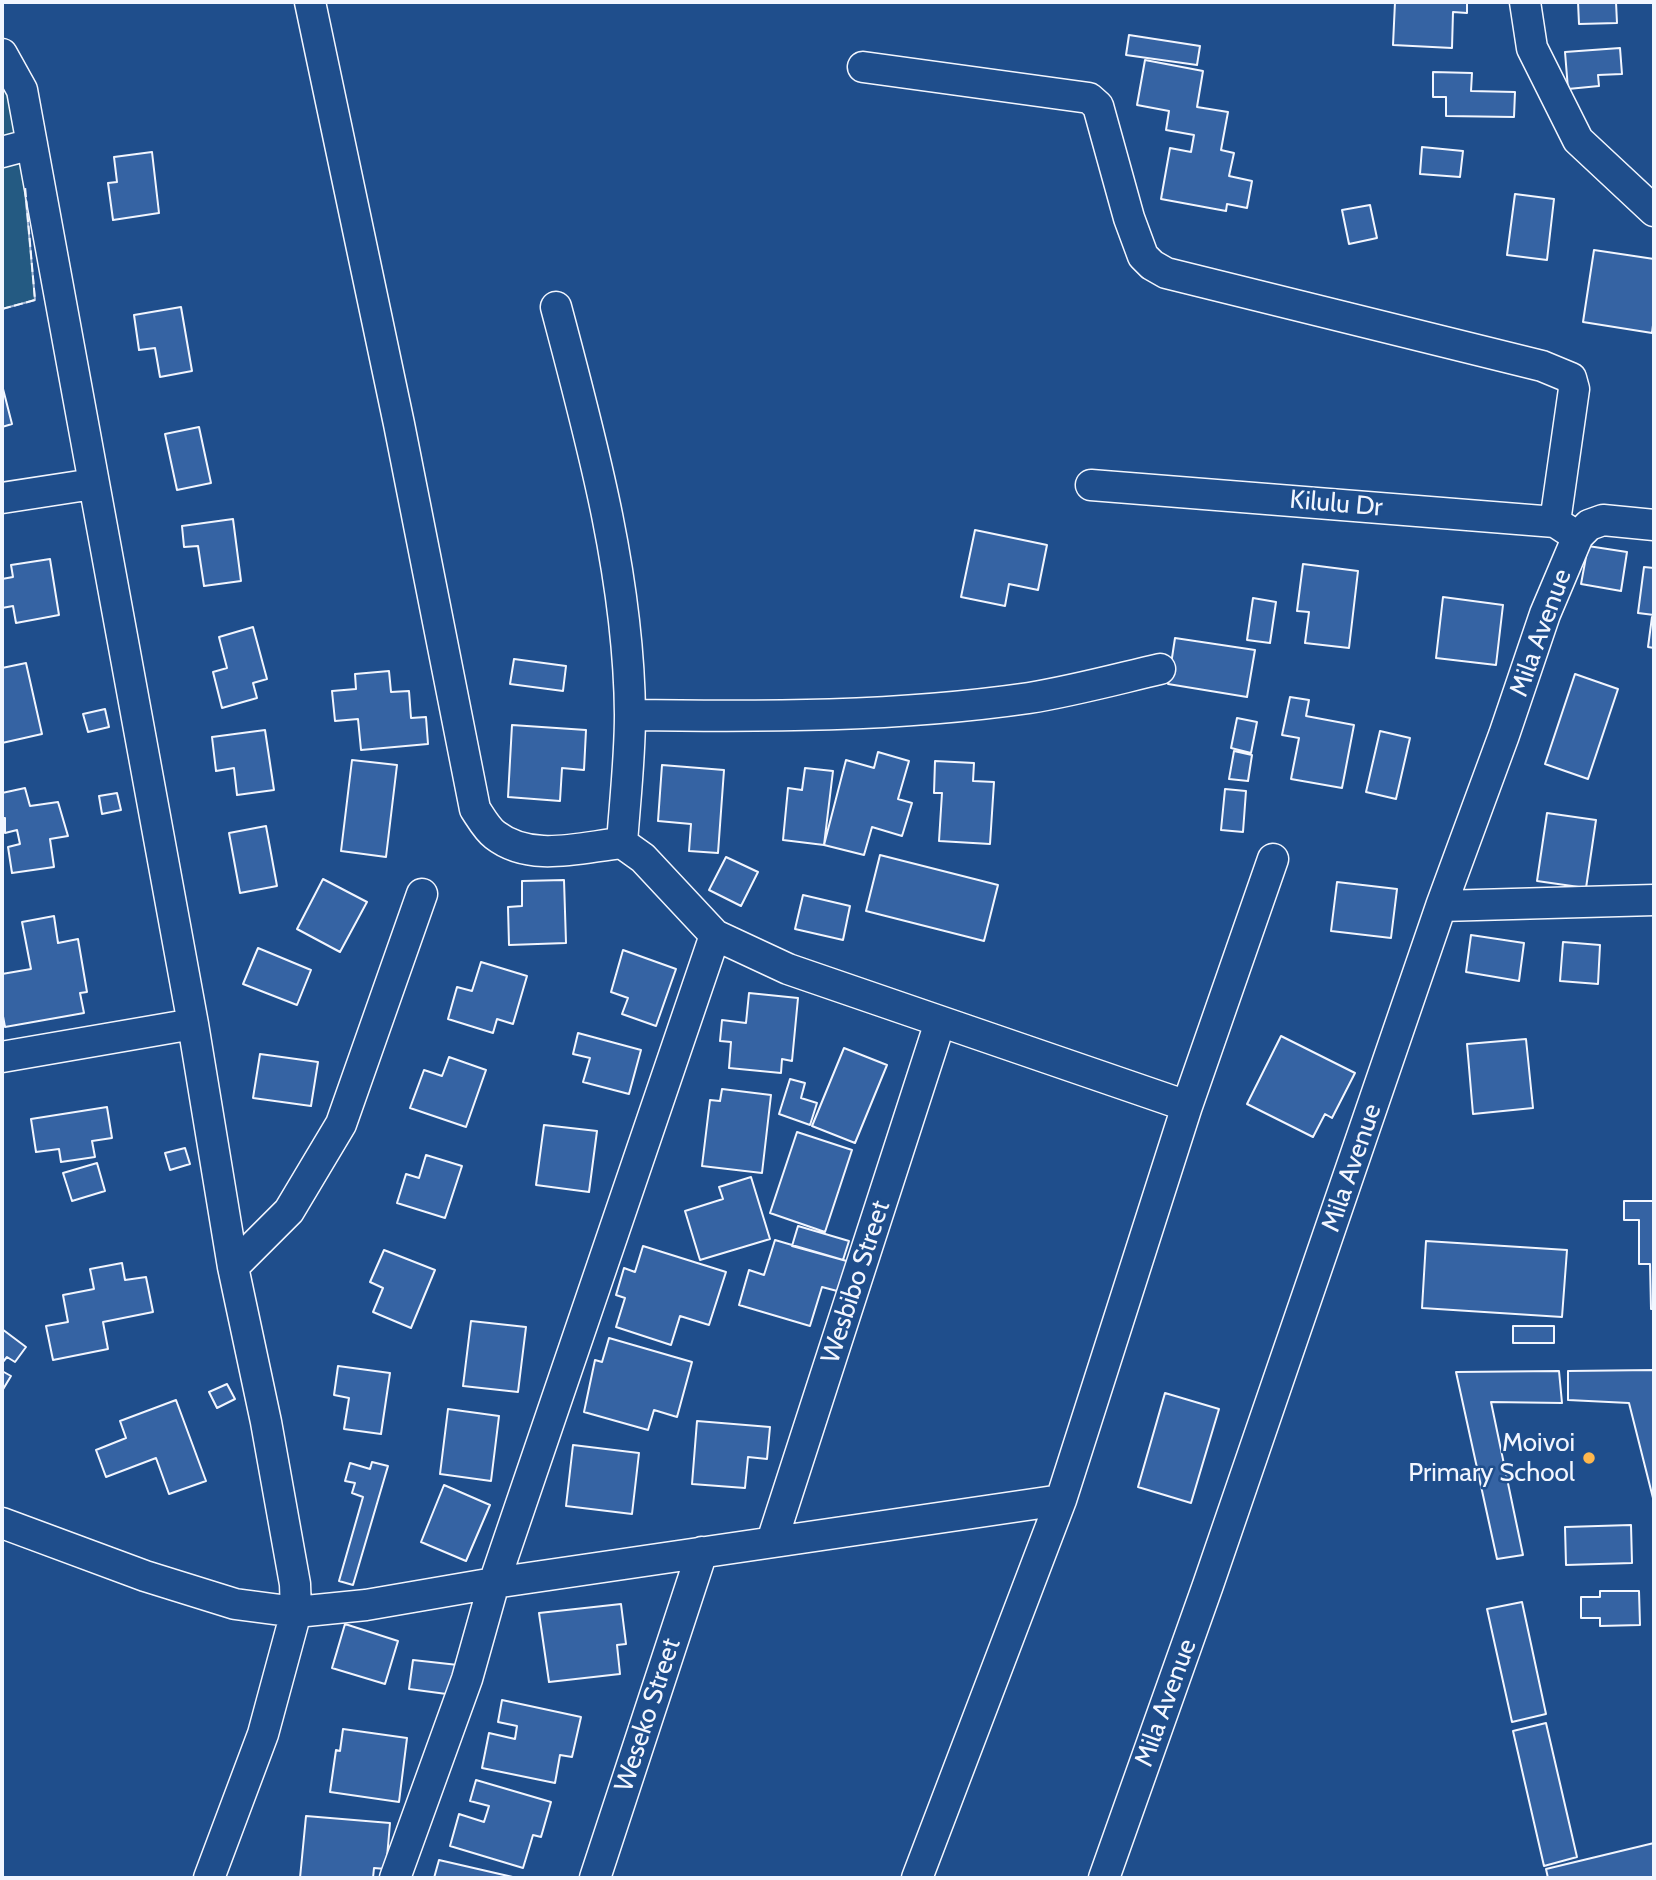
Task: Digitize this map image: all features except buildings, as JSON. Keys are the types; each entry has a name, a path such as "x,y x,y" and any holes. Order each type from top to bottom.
{"street":[{"path":"310,2 399,424 475,809 493,834 512,846 535,852 622,843 643,858 715,935 788,969 1187,1106"},
{"path":"1525,2 1532,47 1577,140 1654,211"},
{"path":"2,54 22,90 193,1024 233,1267 266,1422 295,1584 296,1612 263,1734 209,1878"},
{"path":"863,67 1089,97 1098,106 1129,218 1143,257 1166,273 1542,366 1572,378 1574,389 1567,529"},
{"path":"2,152 32,144"},
{"path":"556,307 579,395 622,607 630,715 622,843"},
{"path":"2,498 93,484"},
{"name":"Kilulu Dr","path":"1091,485 1567,529"},
{"name":"Mila Avenue","path":"1104,1878 1208,1585 1441,906 1504,735 1545,614 1567,529 1603,520 1654,525"},
{"path":"630,715 731,717 931,709 1032,697 1160,669"},
{"path":"917,1878 1061,1500 1187,1106 1273,859"},
{"path":"233,1267 289,1211 341,1124 422,894"},
{"path":"1441,906 1654,900"},
{"path":"395,1878 467,1679 494,1583 715,935"},
{"name":"Wesbibo Street","path":"772,1541 940,1022"},
{"path":"2,1058 193,1024"},
{"path":"2,1523 145,1576 235,1604 296,1612 366,1605 772,1541 1061,1500"},
{"name":"Weseko Street","path":"595,1878 702,1552"}],"shaded area":[{"path":"2,71 21,147 35,300 2,309"}],"fence":[{"path":"2,309 35,300 25,186"}],"place":[{"name":"Moivoi Primary School","path":"1589,1458"}]}
